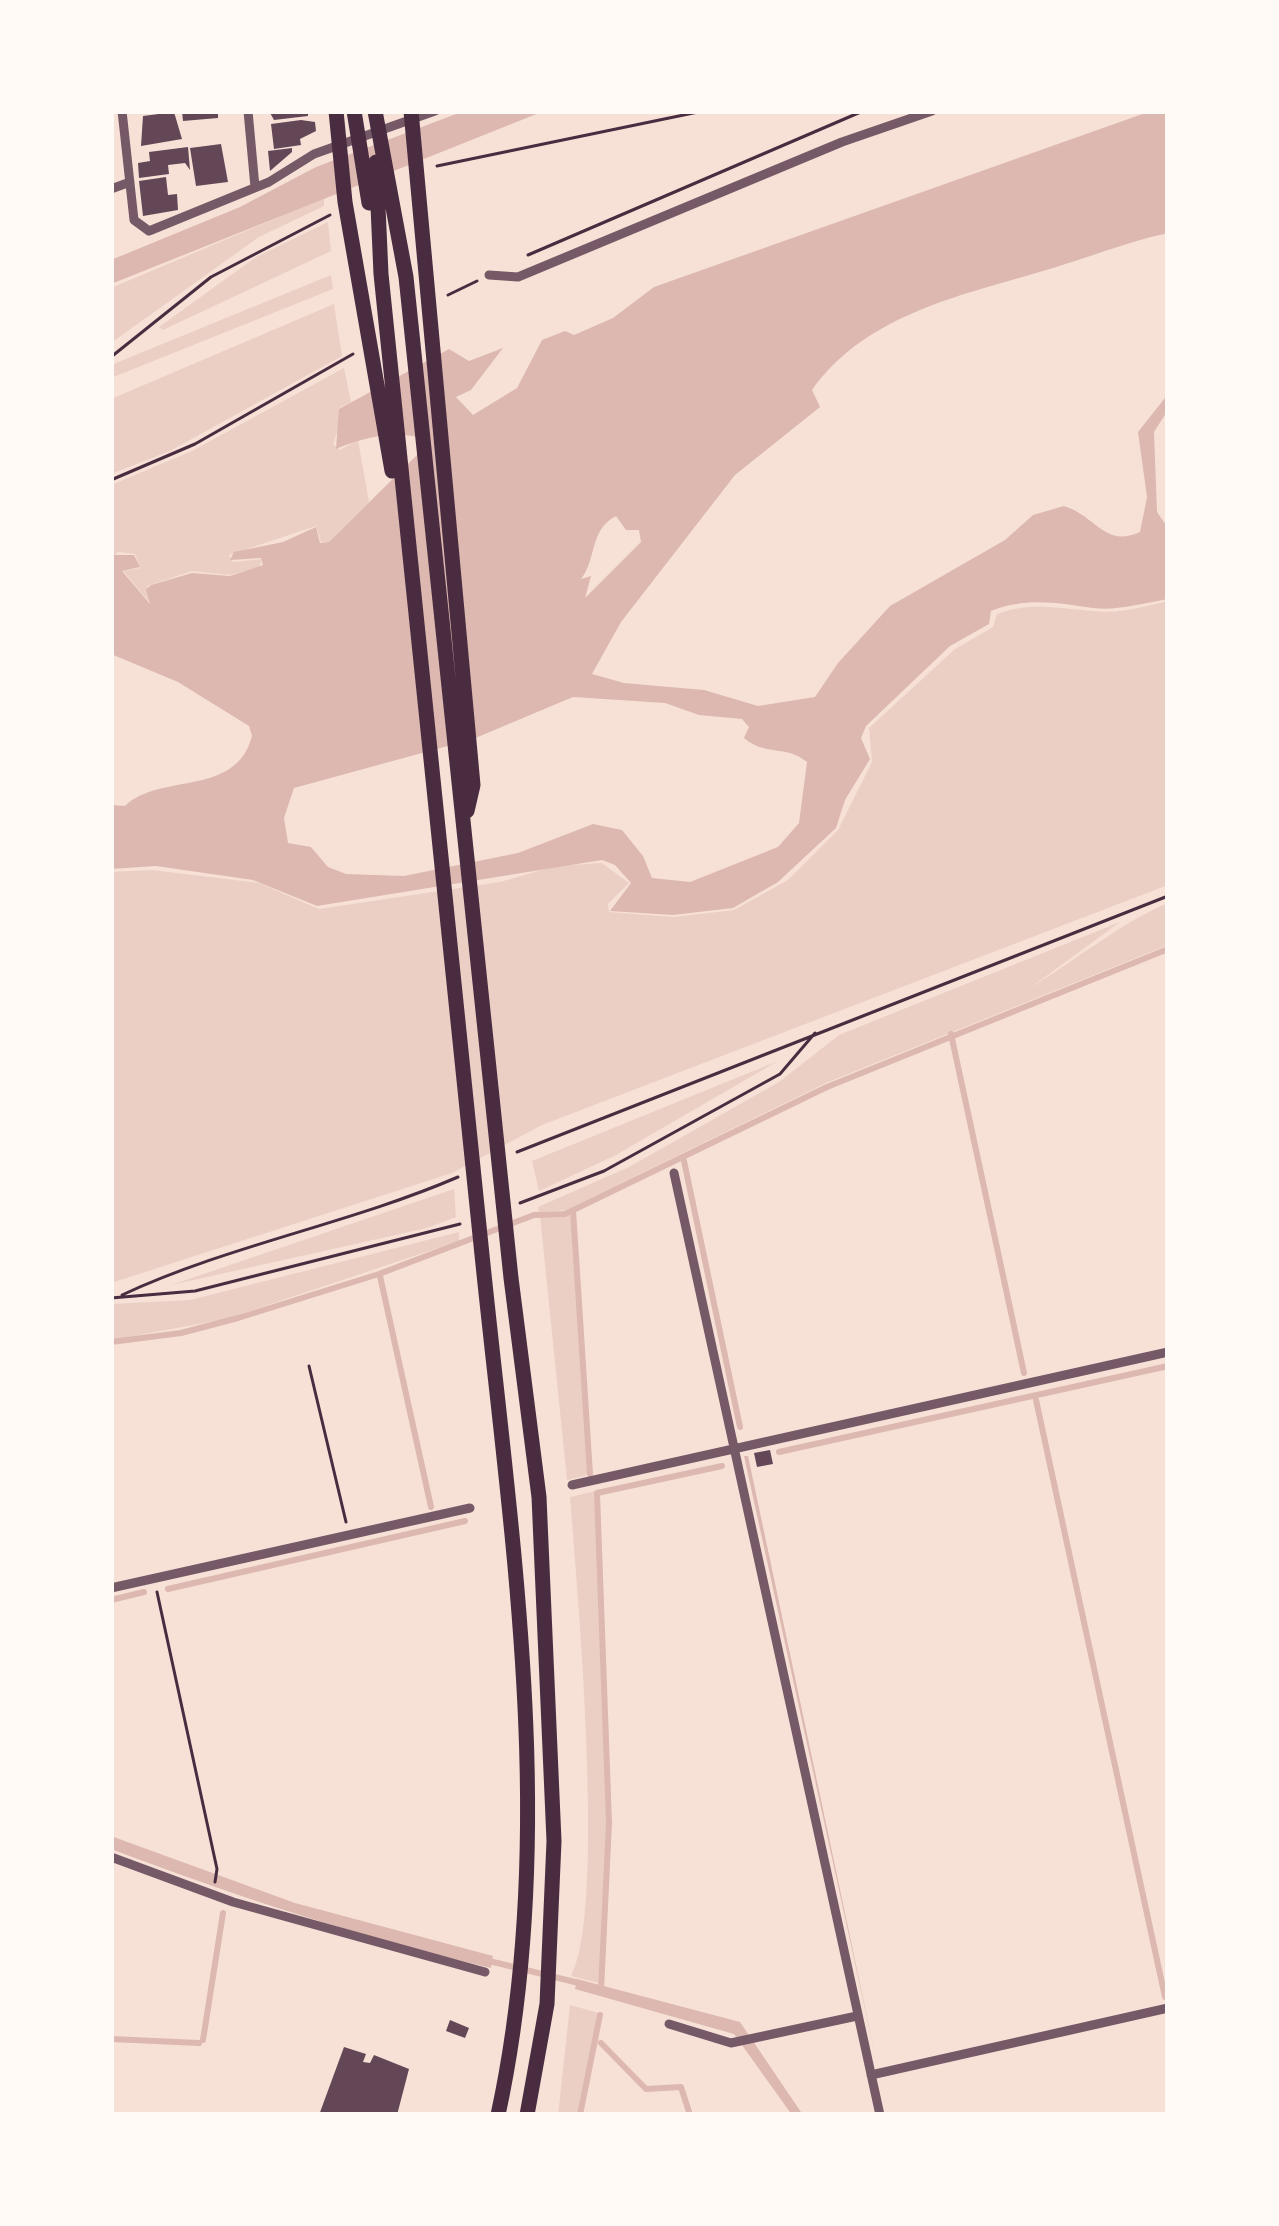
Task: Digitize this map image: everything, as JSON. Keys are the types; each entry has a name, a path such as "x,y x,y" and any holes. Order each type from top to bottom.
{"highway":[{"path":"336,111 345,202 415,604"},
{"path":"354,111 382,277"},
{"path":"374,111 382,277 508,1503 531,1837 518,2008 498,2115"},
{"path":"374,111 406,277 511,1278 539,1497 553,1721 547,2004 527,2115"},
{"path":"411,111 473,785 463,826"}],"street":[{"path":"122,111 134,220 149,231 255,187 314,154 435,111"},
{"path":"248,111 255,187"},
{"path":"489,275 518,277 842,142 932,111"},
{"path":"111,190 130,182"},
{"path":"674,1173 880,2115"},
{"path":"572,1485 1168,1352"},
{"path":"111,1588 470,1508"},
{"path":"111,1857 212,1894 484,1972"},
{"path":"871,2075 1168,2008"},
{"path":"669,2024 731,2043 856,2016"}],"path":[{"path":"335,202 338,224"},
{"path":"355,337 359,360"},
{"path":"787,1045 1168,896"},
{"path":"466,1219 468,1240"},
{"path":"310,1366 349,1535"},
{"path":"154,1579 217,1869 212,1894"}],"shaded area":[{"path":"464,111 544,111 111,284 111,260 240,207 316,167"},
{"path":"1151,111 1168,111 1168,233 943,301 857,344 812,390 820,407 735,475 621,622 592,674 624,683 704,690 758,706 815,697 838,663 890,606 1005,540 1033,515 1064,506 1109,533 1128,536 1140,532 1147,497 1138,432 1168,394 1168,410 1154,432 1157,512 1168,528 1168,599 1111,608 1029,603 991,611 989,624 950,646 866,726 861,738 870,759 845,800 836,828 778,882 733,908 673,915 610,911 631,883 615,865 602,860 317,906 253,880 156,866 111,869 111,805 125,806 157,789 214,776 243,755 252,736 249,726 178,682 111,654 114,555 134,555 140,567 122,571 150,604 146,589 151,585 192,573 230,576 263,565 261,558 230,560 234,552 283,542 316,527 320,543 329,542 417,455 422,438 377,436 336,449 339,409 449,349 469,361 503,348 471,390 456,397 473,415 517,388 542,340 565,331 574,335 613,318 654,287","holes":["616,516 626,530 639,530 641,542 585,598 591,576 581,579 601,529","573,697 665,703 699,715 742,719 749,727 744,738 752,744 807,762 799,823 778,847 690,882 652,878 643,856 622,830 593,824 518,853 404,876 346,874 328,867 311,847 288,843 284,818 294,788 473,739"]},
{"path":"324,198 324,206 259,237 111,343 111,288"},
{"path":"328,222 331,251 163,330 159,327 256,257"},
{"path":"331,275 333,289 111,378 111,365"},
{"path":"334,304 342,356 170,451 111,474 111,399"},
{"path":"344,368 351,402 339,408 341,421 333,444 340,450 358,440 369,502 329,542 321,542 316,526 229,555 233,562 262,559 259,567 230,575 192,571 147,586 150,603 123,571 140,568 135,554 118,552 111,559 111,485 192,451"},
{"path":"1168,601 1168,885 542,1125 452,1173 111,1283 111,872 152,870 259,883 319,909 500,882 556,866 602,863 629,883 608,904 609,912 674,917 734,910 788,880 838,830 872,762 869,728 955,649 993,627 997,614 1033,607 1111,612"},
{"path":"1168,903 1168,945 826,1083 566,1210 539,1212 538,1207 629,1167 779,1082 839,1035 1120,922 1030,988 1117,930"},
{"path":"778,1061 616,1155 539,1191 532,1161"},
{"path":"454,1189 456,1217 427,1228 171,1285"},
{"path":"571,1213 588,1475 567,1480 540,1216"},
{"path":"459,1232 459,1241 226,1319 111,1340 111,1304 190,1300"},
{"path":"744,1456 748,1456 876,2059"},
{"path":"595,1491 608,1824 599,1983 571,1976 582,1940 588,1820 570,1497"},
{"path":"111,1836 295,1903 493,1956 491,1968 346,1929 204,1883 111,1849"},
{"path":"577,1979 740,2022 803,2115 792,2115 734,2034 575,1989"},
{"path":"570,2005 599,2013 597,2045 579,2115 558,2115"}],"building":[{"path":"182,111 218,111 218,118 183,121"},
{"path":"269,111 308,111 308,116 274,120"},
{"path":"174,112 182,139 141,146 143,116"},
{"path":"315,122 316,131 300,139 301,145 274,149 271,124"},
{"path":"221,144 228,182 196,186 190,148"},
{"path":"188,147 190,170 185,163 168,165 169,174 139,178 138,163 150,161 149,152"},
{"path":"292,148 292,152 270,171 268,151"},
{"path":"166,177 168,195 177,194 178,210 143,216 139,181"},
{"path":"770,1450 773,1464 757,1467 754,1453"},
{"path":"450,2020 469,2028 465,2038 446,2031"},
{"path":"344,2047 366,2054 363,2062 370,2063 374,2055 409,2069 397,2115 319,2115"}],"waterway":[{"path":"111,1342 181,1333 238,1318 379,1274 534,1215 565,1214 827,1087 1168,949"},
{"path":"951,1034 1024,1373"},
{"path":"684,1161 740,1427"},
{"path":"573,1210 590,1474"},
{"path":"380,1276 431,1507"},
{"path":"779,1452 1168,1366"},
{"path":"1036,1400 1165,1997"},
{"path":"601,1990 609,1823 597,1493 722,1466"},
{"path":"168,1589 465,1521"},
{"path":"111,1600 144,1592"},
{"path":"203,2040 223,1913"},
{"path":"485,1960 583,1984"},
{"path":"580,2115 600,2015"},
{"path":"111,2039 199,2043"},
{"path":"601,2043 646,2089 681,2087 690,2115"}]}
